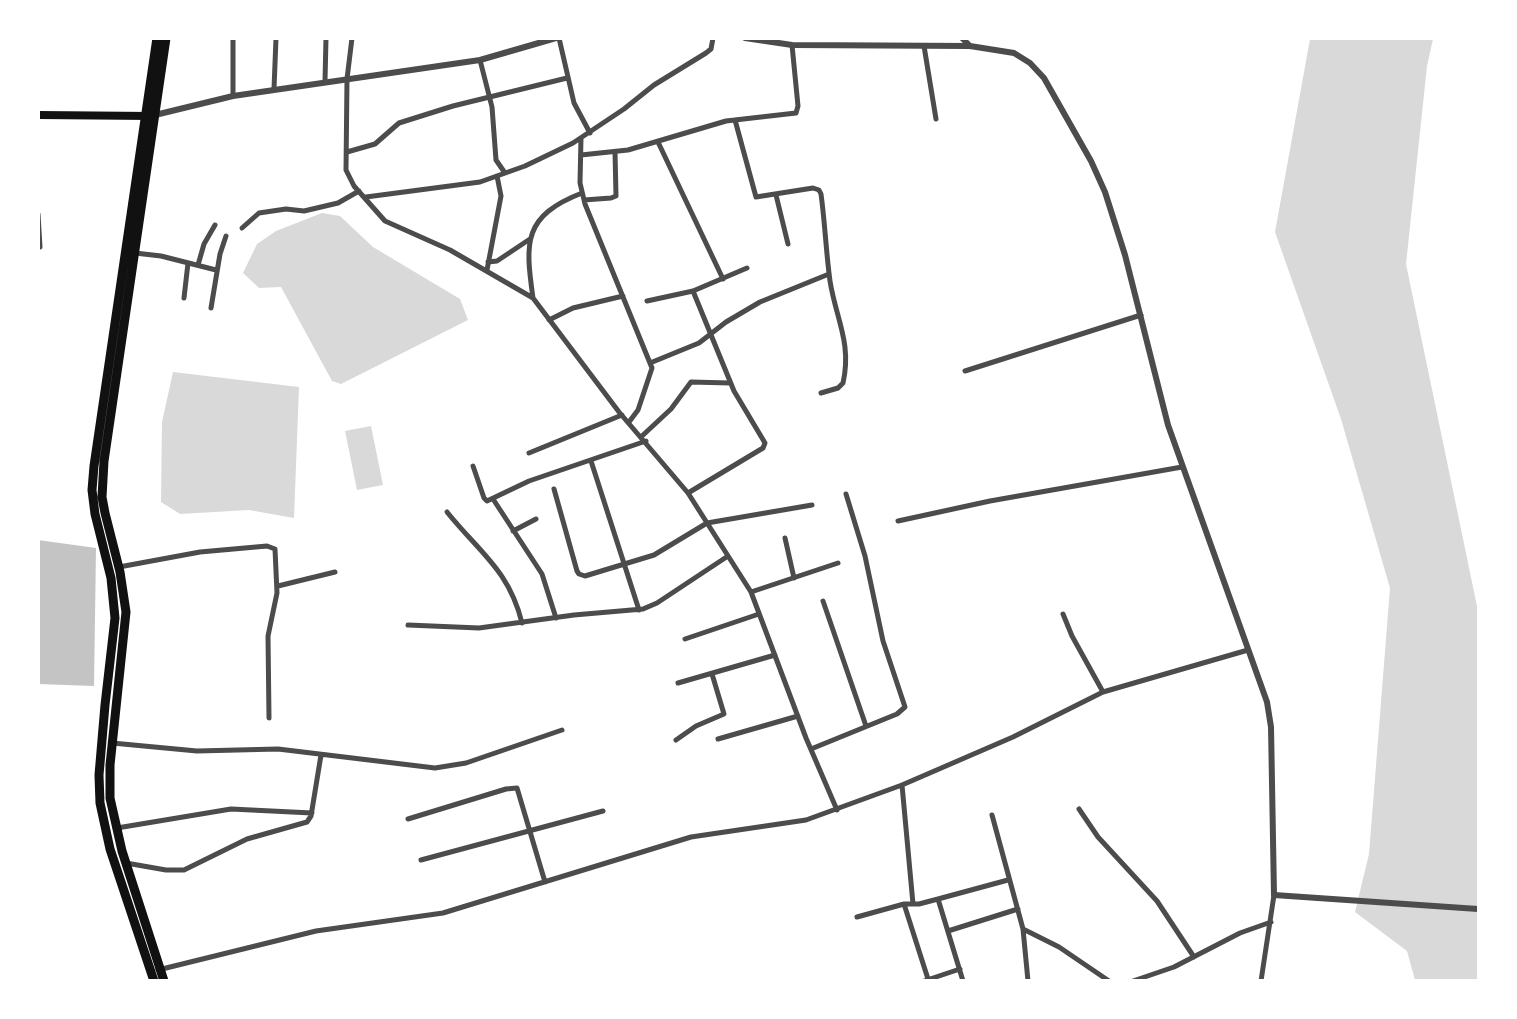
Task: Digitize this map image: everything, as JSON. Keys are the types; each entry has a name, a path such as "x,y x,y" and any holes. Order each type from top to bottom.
{"highway":[{"path":"155,974 116,830 110,798 112,743 125,622 124,593 119,567 104,513 103,480 135,253 157,38"},
{"path":"164,981 155,974 106,834 100,803 99,775 115,618 111,578 95,514 92,490 150,116 166,38"},
{"path":"106,834 116,830"}],"main road":[{"path":"38,115 150,116"}],"street":[{"path":"233,38 233,96"},
{"path":"274,89 276,38"},
{"path":"326,38 326,81"},
{"path":"352,38 346,79 346,170 354,186 385,221 486,270 533,298 622,415 688,493 751,592 837,810"},
{"path":"150,116 274,89 480,60 557,38 573,103 590,132"},
{"path":"366,197 421,188 465,185 505,173 581,138 654,85 706,53 713,38"},
{"path":"745,38 792,45 825,41 970,46 1014,53 1030,63 1044,78 1091,161 1105,192 1125,255 1168,425 1267,702 1271,727 1274,895 1261,981"},
{"path":"962,38 970,46"},
{"path":"581,155 615,152 657,142 696,128 735,120 796,113 798,106 792,45"},
{"path":"924,46 936,119"},
{"path":"480,60 490,96 495,134 494,154 505,173"},
{"path":"347,152 374,144 399,123 490,96 567,78"},
{"path":"735,120 756,197 813,188 819,190 829,274 845,340 844,379 841,386 821,393"},
{"path":"581,138 583,200 650,363 651,375 638,410 629,422"},
{"path":"657,142 723,279"},
{"path":"583,200 616,196 615,152"},
{"path":"486,270 501,196 497,176"},
{"path":"242,228 259,213 286,209 303,211 338,203 359,191"},
{"path":"533,298 529,266 530,239 536,224 550,208 582,192"},
{"path":"776,195 788,244"},
{"path":"38,214 40,247"},
{"path":"198,265 204,244 215,225"},
{"path":"211,308 216,270 226,236"},
{"path":"488,262 497,261 530,239"},
{"path":"135,253 216,270"},
{"path":"184,299 188,263"},
{"path":"646,302 693,292 747,268"},
{"path":"650,363 699,343 753,306 829,274"},
{"path":"688,493 765,446 730,383 693,292"},
{"path":"550,320 573,308 623,296"},
{"path":"965,371 1141,315"},
{"path":"473,466 487,501 529,481 591,461 644,439 691,382 730,383"},
{"path":"529,453 622,415"},
{"path":"591,461 639,610"},
{"path":"898,521 990,501 1182,467"},
{"path":"554,489 579,574 584,576 660,551 707,523 812,505"},
{"path":"811,749 897,714 905,707 883,641 864,556 846,494"},
{"path":"492,499 547,583 556,618"},
{"path":"447,512 505,579 514,594 522,622"},
{"path":"513,531 536,519"},
{"path":"785,538 794,578"},
{"path":"119,567 200,552 272,546 277,553 278,586 268,636 269,718"},
{"path":"408,625 462,629 639,610 657,603 728,556"},
{"path":"751,592 838,563"},
{"path":"278,586 335,572"},
{"path":"823,601 866,726"},
{"path":"685,639 759,614"},
{"path":"1063,614 1103,692"},
{"path":"155,974 316,931 443,914 691,837 806,820 902,785 1013,737 1103,692 1248,650"},
{"path":"678,683 775,655"},
{"path":"676,740 696,726 723,714 712,674"},
{"path":"718,739 798,716"},
{"path":"112,743 183,750 278,750 375,763 444,768 562,730"},
{"path":"126,863 166,870 184,870 256,836 302,825 309,820 312,813 321,755"},
{"path":"902,785 913,904"},
{"path":"408,819 513,787 519,792 545,882"},
{"path":"116,830 231,809 312,813"},
{"path":"1079,809 1098,837 1157,901 1194,957"},
{"path":"421,860 603,811"},
{"path":"992,815 1023,929 1028,981"},
{"path":"857,917 1009,880"},
{"path":"1274,895 1479,909"},
{"path":"938,899 963,981"},
{"path":"904,904 926,980 960,969"},
{"path":"948,931 1017,909"},
{"path":"1133,981 1174,967 1240,933 1270,922"},
{"path":"1023,929 1059,947 1109,981"}],"shaded area":[{"path":"1310,39 1433,39 1427,66 1406,264 1478,611 1478,980 1415,980 1407,951 1355,912 1369,854 1390,588 1341,419 1275,232"},
{"path":"322,213 340,216 373,247 460,299 468,320 341,384 332,381 281,287 259,288 243,273 257,244 276,231"},
{"path":"173,372 299,387 294,518 249,510 180,514 161,502 162,422"},
{"path":"371,426 383,485 357,490 345,431"}],"building":[{"path":"38,540 96,548 94,686 38,684"}]}
